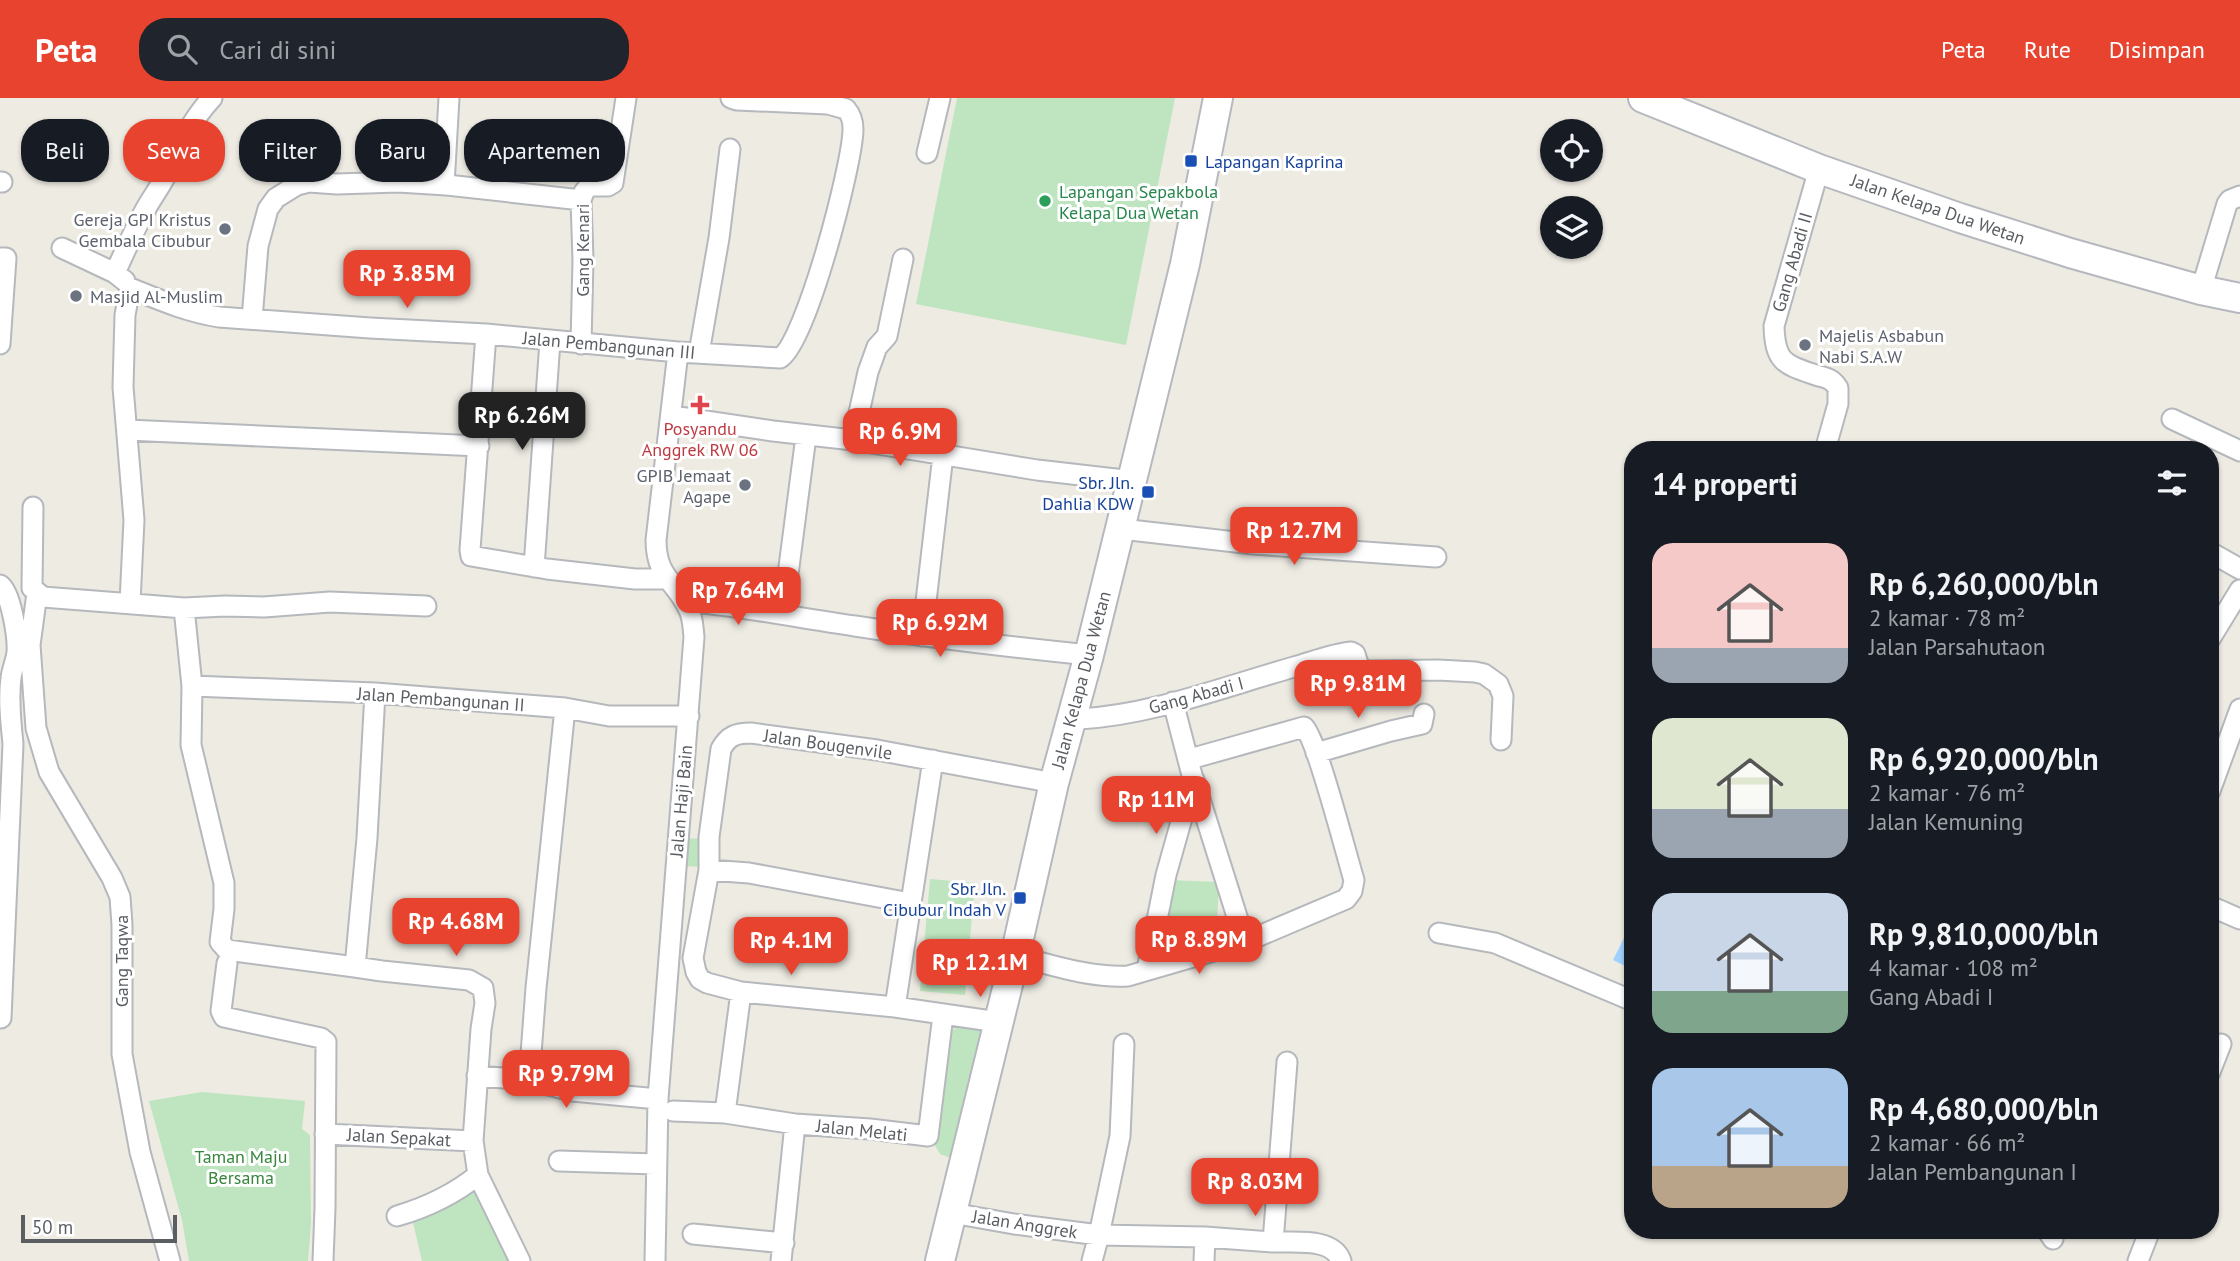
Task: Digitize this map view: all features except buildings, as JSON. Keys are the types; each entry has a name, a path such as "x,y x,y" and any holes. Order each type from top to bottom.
{"street":[{"path":"115,273 143,213 171,167 173,157 194,118 212,98"},
{"path":"444,185 449,98"},
{"name":"Gang Kenari","path":"582,344 581,200 583,192 589,186 608,186 613,183 626,98"},
{"name":"Jalan Pembangunan III","path":"130,288 197,313 252,319 486,334 776,359 784,357 808,308 832,227 848,169 852,117 846,109 828,104 731,98"},
{"path":"927,153 940,98"},
{"name":"Jalan Kelapa Dua Wetan","path":"940,1261 1015,956 1054,783 1133,481 1185,264 1218,98"},
{"name":"Jalan Kelapa Dua Wetan","path":"1643,98 1819,169 1972,222 2070,253 2201,290 2240,298"},
{"path":"699,353 719,238 730,149"},
{"name":"Gang Abadi II","path":"1819,169 1774,326 1774,340 1778,354 1785,362 1829,379 1838,388 1838,404 1828,441"},
{"path":"252,319 258,246 268,209 276,198 297,185 309,182 398,182 581,200"},
{"path":"2201,290 2227,204 2240,196"},
{"path":"62,248 115,273 130,288 125,315 123,374 134,520 130,602"},
{"path":"0,341 3,258"},
{"path":"853,440 868,372 877,347 887,336 903,259"},
{"path":"486,334 470,554 534,567 635,579 666,579"},
{"path":"534,567 550,341"},
{"name":"Jalan Haji Bain","path":"655,1261 656,1164 666,1105 674,877 694,637 691,612 666,579 656,555 678,352"},
{"path":"672,416 806,436 853,440 1037,470 1133,481"},
{"path":"2172,419 2219,441"},
{"path":"127,430 479,446"},
{"path":"783,613 806,436"},
{"path":"2219,441 2240,451"},
{"path":"922,636 943,455"},
{"name":"Gang Taqwa","path":"33,507 32,588 37,593 30,645 36,728 48,772 120,897 122,1054 140,1152 170,1261"},
{"path":"1121,528 1253,544 1436,557"},
{"path":"2219,557 2240,569"},
{"path":"1,585 7,592 17,636 17,652 10,679 13,744 1,1018"},
{"path":"2219,624 2240,590"},
{"path":"37,593 48,597 184,608 264,607 330,602 426,606"},
{"path":"684,601 783,613 971,643 1089,655"},
{"path":"184,608 192,686 191,745 224,883 220,943 227,950 468,980 483,988 485,1003 473,1141 478,1175 520,1261"},
{"name":"Gang Abadi I","path":"1072,713 1079,719 1111,717 1351,652 1363,671 1438,670 1475,671 1484,674 1498,684 1503,696 1502,740"},
{"name":"Jalan Pembangunan II","path":"192,686 375,694 565,708 608,716 689,716"},
{"path":"355,967 367,838 375,694"},
{"path":"1173,702 1245,942"},
{"path":"529,1080 565,708"},
{"path":"2219,766 2240,709"},
{"path":"1316,753 1422,724 1423,714"},
{"path":"1015,956 1070,971 1110,977 1128,976 1245,942 1346,899 1353,891 1354,880 1316,753 1304,727 1191,769"},
{"name":"Jalan Bougenvile","path":"709,870 709,836 721,749 732,736 751,733 820,741 1054,783"},
{"path":"895,1007 933,760"},
{"path":"1147,970 1191,769"},
{"path":"910,903 749,873 709,870 693,958 694,966 700,979 707,983 741,992 895,1007 998,1022"},
{"path":"2219,910 2240,919"},
{"path":"1439,933 1494,943 1624,997"},
{"name":"Jalan Sepakat","path":"227,963 221,1012 224,1017 318,1037 325,1039 327,1045 323,1261"},
{"path":"725,1113 741,992"},
{"name":"Jalan Melati","path":"477,1076 529,1080 572,1091 795,1124 928,1136 943,1014"},
{"name":"Jalan Anggrek","path":"1092,1261 1120,1136 1124,1044"},
{"path":"2219,1049 2221,1044"},
{"path":"1273,1242 1287,1062"},
{"path":"693,1234 782,1252 795,1124"},
{"name":"Jalan Sepakat","path":"325,1133 473,1141"},
{"path":"559,1161 656,1164"},
{"path":"397,1216 440,1201 478,1175"},
{"name":"Jalan Anggrek","path":"952,1213 1099,1235 1205,1237 1324,1245 1336,1250 1341,1261"},
{"path":"1204,1261 1205,1237"},
{"path":"2138,1261 2147,1239"}],"green space":[{"name":"Lapangan Sepakbola Kelapa Dua Wetan","path":"957,98 1175,98 1126,345 916,304"},
{"path":"685,838 703,839 701,867 683,866"},
{"path":"930,879 975,883 965,995 920,991"},
{"path":"1168,880 1219,882 1216,940 1165,937"},
{"path":"967,1022 991,1026 956,1160 940,1154 931,1139 943,1096 940,1088 947,1040 953,1030"},
{"name":"Taman Maju Bersama","path":"202,1092 305,1101 302,1129 310,1135 311,1223 308,1261 189,1261 182,1220 149,1101"},
{"path":"479,1185 513,1261 422,1261 412,1218"}],"water":[{"path":"1624,938 1624,966 1613,960"}],"place":[{"name":"Lapangan Kaprina","path":"1191,161"},
{"name":"Lapangan Sepakbola Kelapa Dua Wetan","path":"1045,201"},
{"name":"Gereja GPI Kristus Gembala Cibubur","path":"225,229"},
{"name":"Masjid Al-Muslim","path":"76,296"},
{"name":"Majelis Asbabun Nabi S.A.W","path":"1805,345"},
{"name":"Posyandu Anggrek RW 06","path":"700,405"},
{"name":"GPIB Jemaat Agape","path":"745,485"},
{"name":"Sbr. Jln. Dahlia KDW","path":"1148,492"},
{"name":"Sbr. Jln. Cibubur Indah V","path":"1020,898"}]}
